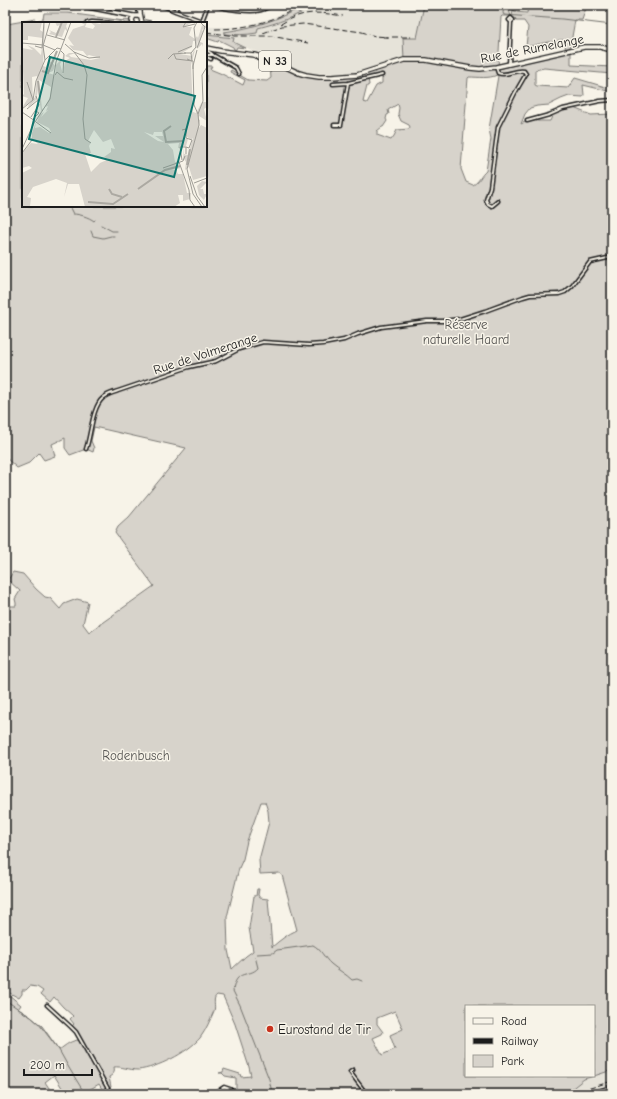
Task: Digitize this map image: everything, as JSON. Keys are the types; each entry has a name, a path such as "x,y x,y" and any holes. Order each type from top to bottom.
{"main road":[{"path":"67,5 93,7 126,14 141,21 140,10"},
{"path":"134,19 142,5"},
{"name":"Rue de Rumelange","path":"342,77 357,75 385,65 411,59 480,69 496,67 584,48 600,47 612,50"},
{"name":"N 33","path":"207,49 271,60 306,75 320,77 342,77"},
{"path":"591,1094 612,1087"}],"street":[{"path":"112,12 114,5"},
{"path":"161,5 202,21 208,5"},
{"path":"175,11 178,5"},
{"path":"214,5 224,9 259,11 273,5"},
{"path":"232,5 232,10"},
{"path":"509,64 511,22"},
{"path":"207,50 213,55 236,68 239,74"},
{"path":"207,56 213,55"},
{"path":"254,56 266,64 267,68"},
{"path":"207,57 211,59"},
{"path":"496,67 498,73 500,74 519,70 524,71 526,74 500,121 496,134 490,187 486,200 488,204 492,206 498,202"},
{"path":"333,84 348,83 382,75"},
{"path":"342,77 342,83"},
{"path":"334,125 341,125 348,83"},
{"path":"527,121 549,115 563,109 612,100"},
{"name":"Rue de Volmerange","path":"86,449 92,422 99,402 107,395 189,367 212,362 239,349 263,342 309,346 323,344 344,340 381,327 460,318 530,295 559,294 565,292 572,286 590,262 612,257"},
{"path":"47,1004 76,1032 111,1094"},
{"path":"352,1070 349,1071 364,1091 363,1094"},
{"path":"217,1094 218,1091 224,1087 230,1089 234,1094"}],"shaded area":[{"path":"300,5 304,5 273,21 235,30 257,28 276,23 305,11 313,5 424,5 417,38 404,60 366,72 342,77 306,75 233,42 234,38 207,35 207,27 246,26 272,18"},
{"path":"612,1070 612,1086 586,1094 565,1094 584,1079 595,1077 595,1075"}],"green space":[{"path":"304,5 313,5 280,22 258,28 257,33 240,35 224,34 224,32 255,26 275,19"},
{"path":"424,5 507,5 511,16 501,17 498,69 571,52 571,65 612,67 612,74 544,68 535,70 535,85 537,86 568,88 575,78 612,89 612,92 583,85 583,97 569,96 549,105 530,108 525,114 521,124 531,119 538,121 550,121 554,112 571,107 591,115 612,114 612,1070 595,1076 595,1005 465,1005 465,1077 591,1077 584,1079 565,1094 238,1094 236,1092 236,1078 219,1073 223,1072 224,1069 240,1074 241,1077 251,1076 235,1024 223,996 217,995 215,998 214,1011 202,1035 194,1044 171,1059 146,1069 138,1070 114,1067 114,1073 109,1077 111,1087 108,1088 111,1094 105,1094 99,1084 87,1091 89,1094 66,1094 54,1075 45,1082 53,1094 5,1094 5,606 16,606 15,599 20,591 8,580 13,572 23,574 36,589 45,597 50,598 60,609 64,604 77,599 88,602 83,624 89,632 154,586 115,533 118,527 129,517 186,448 94,427 91,441 94,448 93,452 86,449 70,455 65,448 65,438 52,444 55,456 44,460 39,453 29,463 17,468 5,457 5,72 10,67 10,63 5,64 5,27 7,24 43,19 44,13 68,13 130,21 22,22 22,207 207,207 207,66 212,66 210,69 243,85 245,80 230,72 231,70 248,80 267,81 271,78 270,65 258,58 271,60 299,73 319,77 357,75 404,60 403,38 417,38","holes":["382,75 382,83 376,86 367,103 363,102 367,86 369,85 368,78","497,75 489,129 491,139 486,171 473,185 466,182 461,169 468,78 483,78","398,104 398,114 401,121 410,127 409,129 397,130 391,140 377,135 377,131 383,127 387,121 387,115 389,114 388,110","261,802 265,802 269,822 259,860 260,874 279,873 282,875 297,930 284,937 272,947 268,899 260,898 258,895 259,889 257,889 256,896 254,896 249,928 253,951 232,969 228,950 227,917 239,868","30,986 37,987 43,991 41,994 50,1002 54,997 73,1016 70,1019 74,1024 71,1027 80,1040 71,1042 59,1050 42,1026 18,1009 21,1005 8,994 8,992 19,998 22,994 22,990 26,990","395,1011 403,1029 390,1035 395,1049 382,1055 373,1038 382,1034 383,1032 377,1024 377,1018"]},
{"path":"528,5 582,5 582,7 586,8 582,20 575,20 570,48 565,49 566,41 564,40 526,47 528,27 524,21 516,21 516,19 512,16 513,10 515,10 515,12 527,13"},
{"path":"207,35 234,38 233,42 245,48 237,47 235,51 233,47 219,40 218,42 207,38"}],"waterway":[{"path":"504,5 504,15 562,19 612,25"},
{"path":"70,207 73,214 84,216 94,221 95,220"},
{"path":"101,225 112,231 117,231"},
{"path":"91,231 93,236 103,238 111,236"},
{"path":"273,1094 269,1079 233,991 237,979 240,976 251,973 258,968 255,956 257,954 273,953 277,950 313,945 331,964 352,980 357,979 362,981"},
{"path":"5,1000 39,1024 59,1050 85,1094"}],"railway":[{"path":"215,29 238,28 271,20 302,5"},
{"path":"281,24 296,16 311,13 343,16"},
{"path":"145,20 158,22"},
{"path":"263,33 282,26 303,24 388,37"},
{"path":"207,32 235,36 271,36 308,43"},
{"path":"383,37 411,37"},
{"path":"572,1094 612,1081"}],"place":[{"name":"Eurostand de Tir","path":"270,1029"}],"park label":[{"name":"Réserve naturelle Haard","path":"466,332"},
{"name":"Rodenbusch","path":"136,755"}]}
